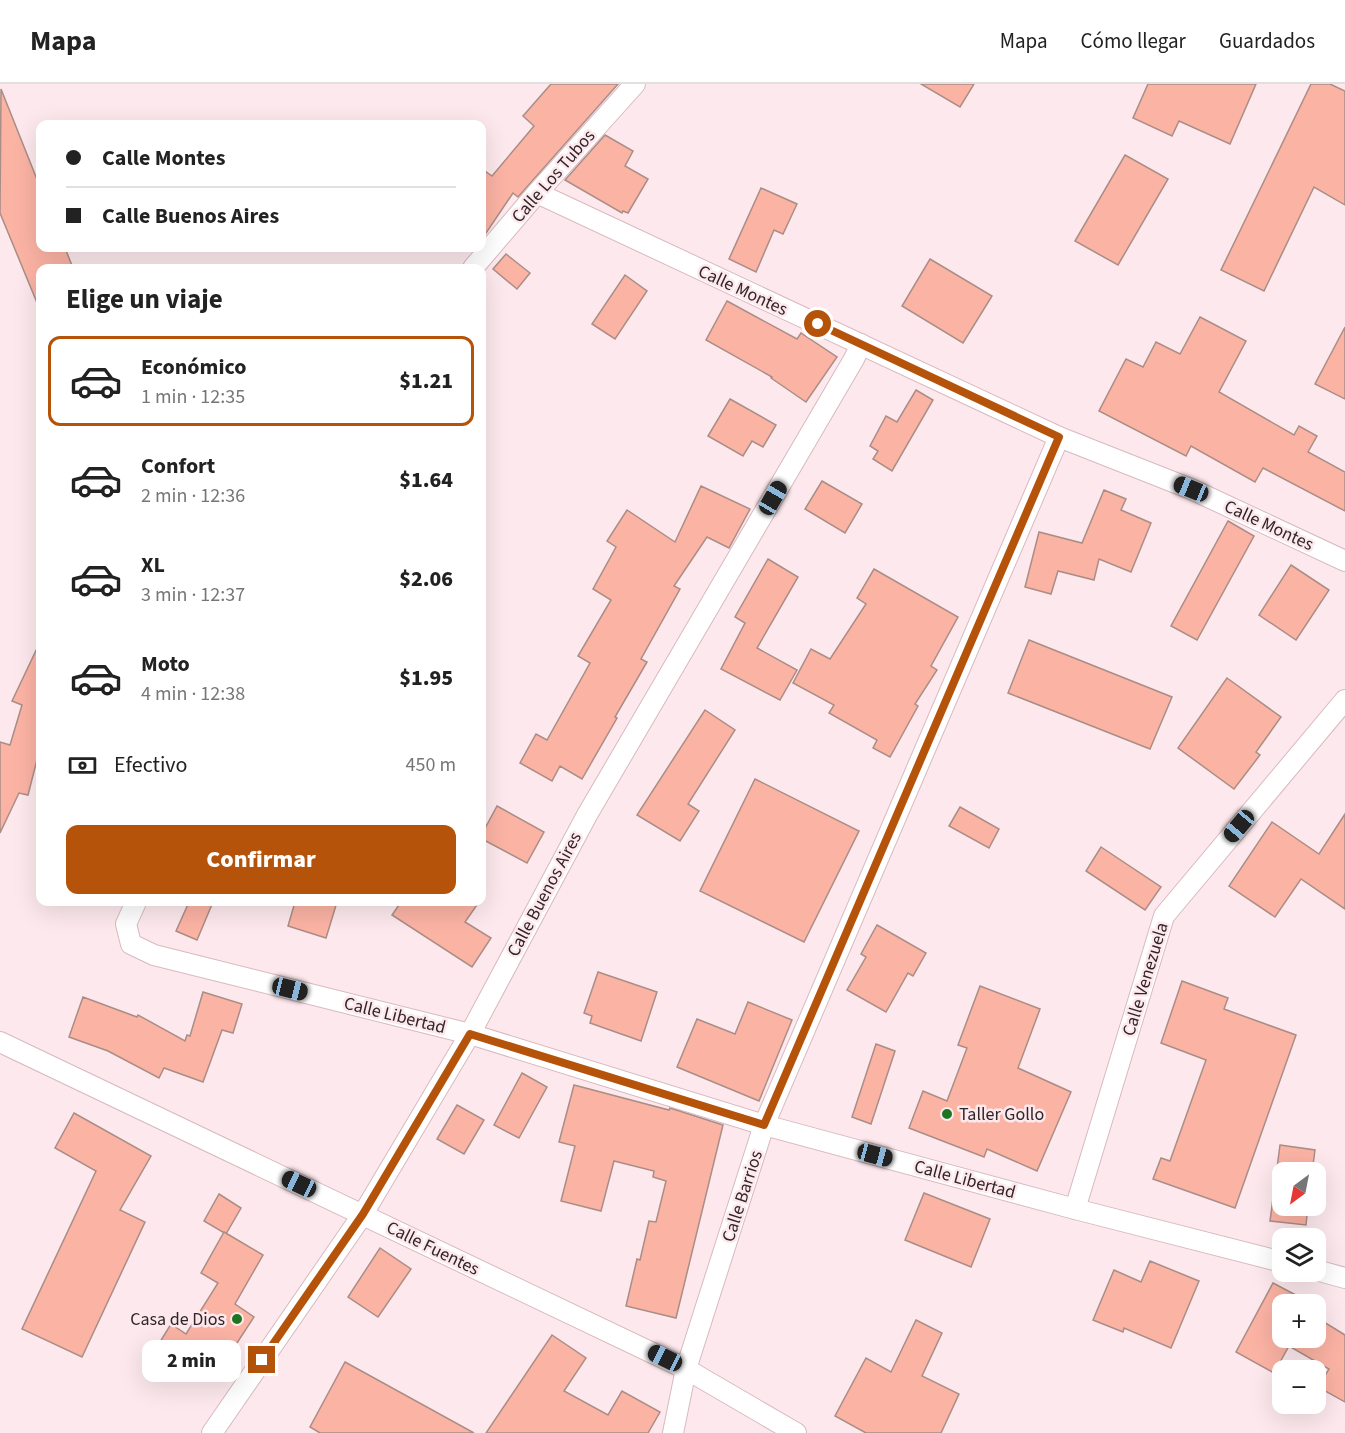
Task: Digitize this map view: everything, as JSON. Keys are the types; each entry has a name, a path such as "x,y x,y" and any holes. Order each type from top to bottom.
{"street":[{"name":"Calle Los Tubos","path":"476,264 635,84"},
{"name":"Calle Montes","path":"537,193 1059,437 1191,489 1345,561"},
{"name":"Calle Buenos Aires","path":"212,1433 363,1214 470,1034 587,815 861,345"},
{"name":"Calle Barrios","path":"673,1433 686,1369 764,1125 1059,437"},
{"name":"Calle Venezuela","path":"1075,1209 1164,916 1345,700"},
{"name":"Calle Libertad","path":"134,906 126,924 131,944 154,955 470,1034 764,1125 1272,1259"},
{"name":"Calle Fuentes","path":"0,1042 686,1369 796,1433"},
{"path":"1326,1273 1345,1278"}],"building":[{"path":"551,84 618,84 518,197 513,193 486,233 486,172 492,176 534,126 523,116"},
{"path":"921,84 974,84 960,107"},
{"path":"1148,84 1256,84 1230,144 1179,121 1172,136 1133,118"},
{"path":"1311,84 1330,84 1345,91 1345,205 1314,187 1264,291 1221,270"},
{"path":"1,89 36,177 36,252 67,252 71,264 36,264 36,300 0,213"},
{"path":"605,135 633,151 625,166 648,179 628,213 623,211 622,213 565,180"},
{"path":"1125,155 1168,179 1118,265 1075,241"},
{"path":"761,188 797,204 783,234 774,230 756,272 729,259"},
{"path":"506,254 530,273 517,289 493,269"},
{"path":"930,259 992,296 963,343 902,306"},
{"path":"625,275 647,291 615,339 592,324"},
{"path":"727,301 797,339 801,333 837,357 806,402 772,377 706,340"},
{"path":"1200,317 1246,341 1219,392 1294,435 1299,426 1317,436 1308,452 1345,472 1345,511 1263,468 1255,482 1191,446 1186,456 1099,411 1126,359 1143,367 1156,342 1180,354"},
{"path":"1345,327 1345,399 1315,384"},
{"path":"916,390 933,400 892,471 873,459 878,451 870,446 886,416 897,422"},
{"path":"730,399 776,425 763,447 752,441 743,456 708,436"},
{"path":"822,481 862,504 845,533 805,509"},
{"path":"701,486 750,509 729,548 707,537 674,586 680,589 641,659 647,662 582,779 560,766 552,781 520,763 536,734 547,740 590,663 578,656 611,600 593,589 616,547 607,541 627,510 675,542"},
{"path":"1104,490 1126,499 1121,510 1151,523 1131,572 1099,559 1094,580 1058,571 1051,594 1025,587 1039,532 1082,543"},
{"path":"1228,521 1254,536 1197,640 1171,626"},
{"path":"768,559 798,577 757,648 797,670 780,700 721,669 745,623 735,617"},
{"path":"1291,565 1329,590 1296,640 1259,615"},
{"path":"874,569 958,617 931,666 937,670 915,704 918,706 890,757 873,748 877,740 829,713 834,705 793,683 811,649 830,659 866,604 857,598"},
{"path":"1029,640 1172,697 1150,749 1008,693"},
{"path":"36,650 36,764 28,795 19,793 0,833 0,742 10,745 22,705 12,701"},
{"path":"1227,678 1281,717 1256,752 1260,755 1234,789 1178,748"},
{"path":"705,710 735,730 688,804 699,811 680,841 637,815"},
{"path":"755,779 859,831 804,942 700,891"},
{"path":"497,806 544,832 527,863 486,841 486,827"},
{"path":"960,807 999,829 989,848 949,826"},
{"path":"1345,814 1345,909 1301,879 1275,917 1229,886 1272,822 1319,854"},
{"path":"1101,847 1161,887 1145,910 1086,871"},
{"path":"187,906 211,906 197,940 176,931"},
{"path":"294,906 336,906 326,938 288,926"},
{"path":"398,906 476,906 465,922 491,938 472,967 392,915"},
{"path":"877,925 926,953 913,976 908,973 886,1012 847,990 866,957 861,954"},
{"path":"598,972 657,992 641,1041 590,1023 592,1016 584,1013"},
{"path":"1182,981 1228,998 1224,1009 1296,1035 1235,1208 1153,1179 1161,1158 1170,1161 1206,1060 1161,1043"},
{"path":"980,986 1040,1009 1018,1068 1071,1092 1037,1171 987,1149 984,1157 909,1128 923,1091 947,1101 967,1048 958,1045"},
{"path":"203,992 242,1004 233,1033 222,1030 203,1082 164,1068 159,1078 108,1051 69,1037 83,997 137,1017 138,1015 185,1041 187,1035 190,1036"},
{"path":"748,1002 792,1020 759,1101 677,1067 697,1019 735,1034"},
{"path":"876,1044 895,1051 871,1124 852,1117"},
{"path":"522,1073 547,1087 519,1138 494,1125"},
{"path":"574,1085 669,1110 670,1108 723,1125 676,1318 626,1306 649,1221 656,1222 666,1181 653,1177 654,1171 614,1161 601,1211 561,1201 575,1146 559,1142"},
{"path":"457,1105 484,1120 464,1154 437,1139"},
{"path":"74,1113 151,1156 120,1210 145,1222 82,1357 22,1329 96,1171 55,1148"},
{"path":"1280,1145 1315,1150 1313,1162 1278,1162"},
{"path":"924,1193 990,1219 971,1267 905,1240"},
{"path":"219,1194 241,1208 226,1234 204,1221"},
{"path":"1272,1206 1272,1216 1307,1216 1306,1225 1270,1221"},
{"path":"224,1232 263,1255 235,1304 254,1317 220,1369 194,1352 184,1368 155,1350 171,1324 186,1334 218,1283 201,1273"},
{"path":"380,1248 411,1269 378,1317 348,1297"},
{"path":"1150,1261 1199,1281 1171,1348 1124,1328 1123,1332 1093,1320 1114,1270 1141,1282"},
{"path":"1273,1283 1294,1294 1272,1294 1272,1348 1288,1348 1281,1360 1272,1360 1272,1372 1236,1352"},
{"path":"916,1320 942,1333 922,1376 959,1394 941,1433 866,1433 835,1416 866,1358 891,1372"},
{"path":"1326,1323 1345,1335 1345,1402 1326,1391 1326,1374 1329,1369 1326,1367 1326,1360 1313,1360 1292,1348 1326,1348"},
{"path":"552,1335 586,1358 564,1391 608,1415 622,1391 660,1412 648,1433 486,1433"},
{"path":"345,1362 474,1433 320,1433 310,1427"}],"place":[{"name":"Taller Gollo","path":"947,1114"},
{"name":"Casa de Dios","path":"237,1319"}],"route":[{"path":"262,1360 363,1214 470,1034 764,1125 1059,437 818,324"}]}
